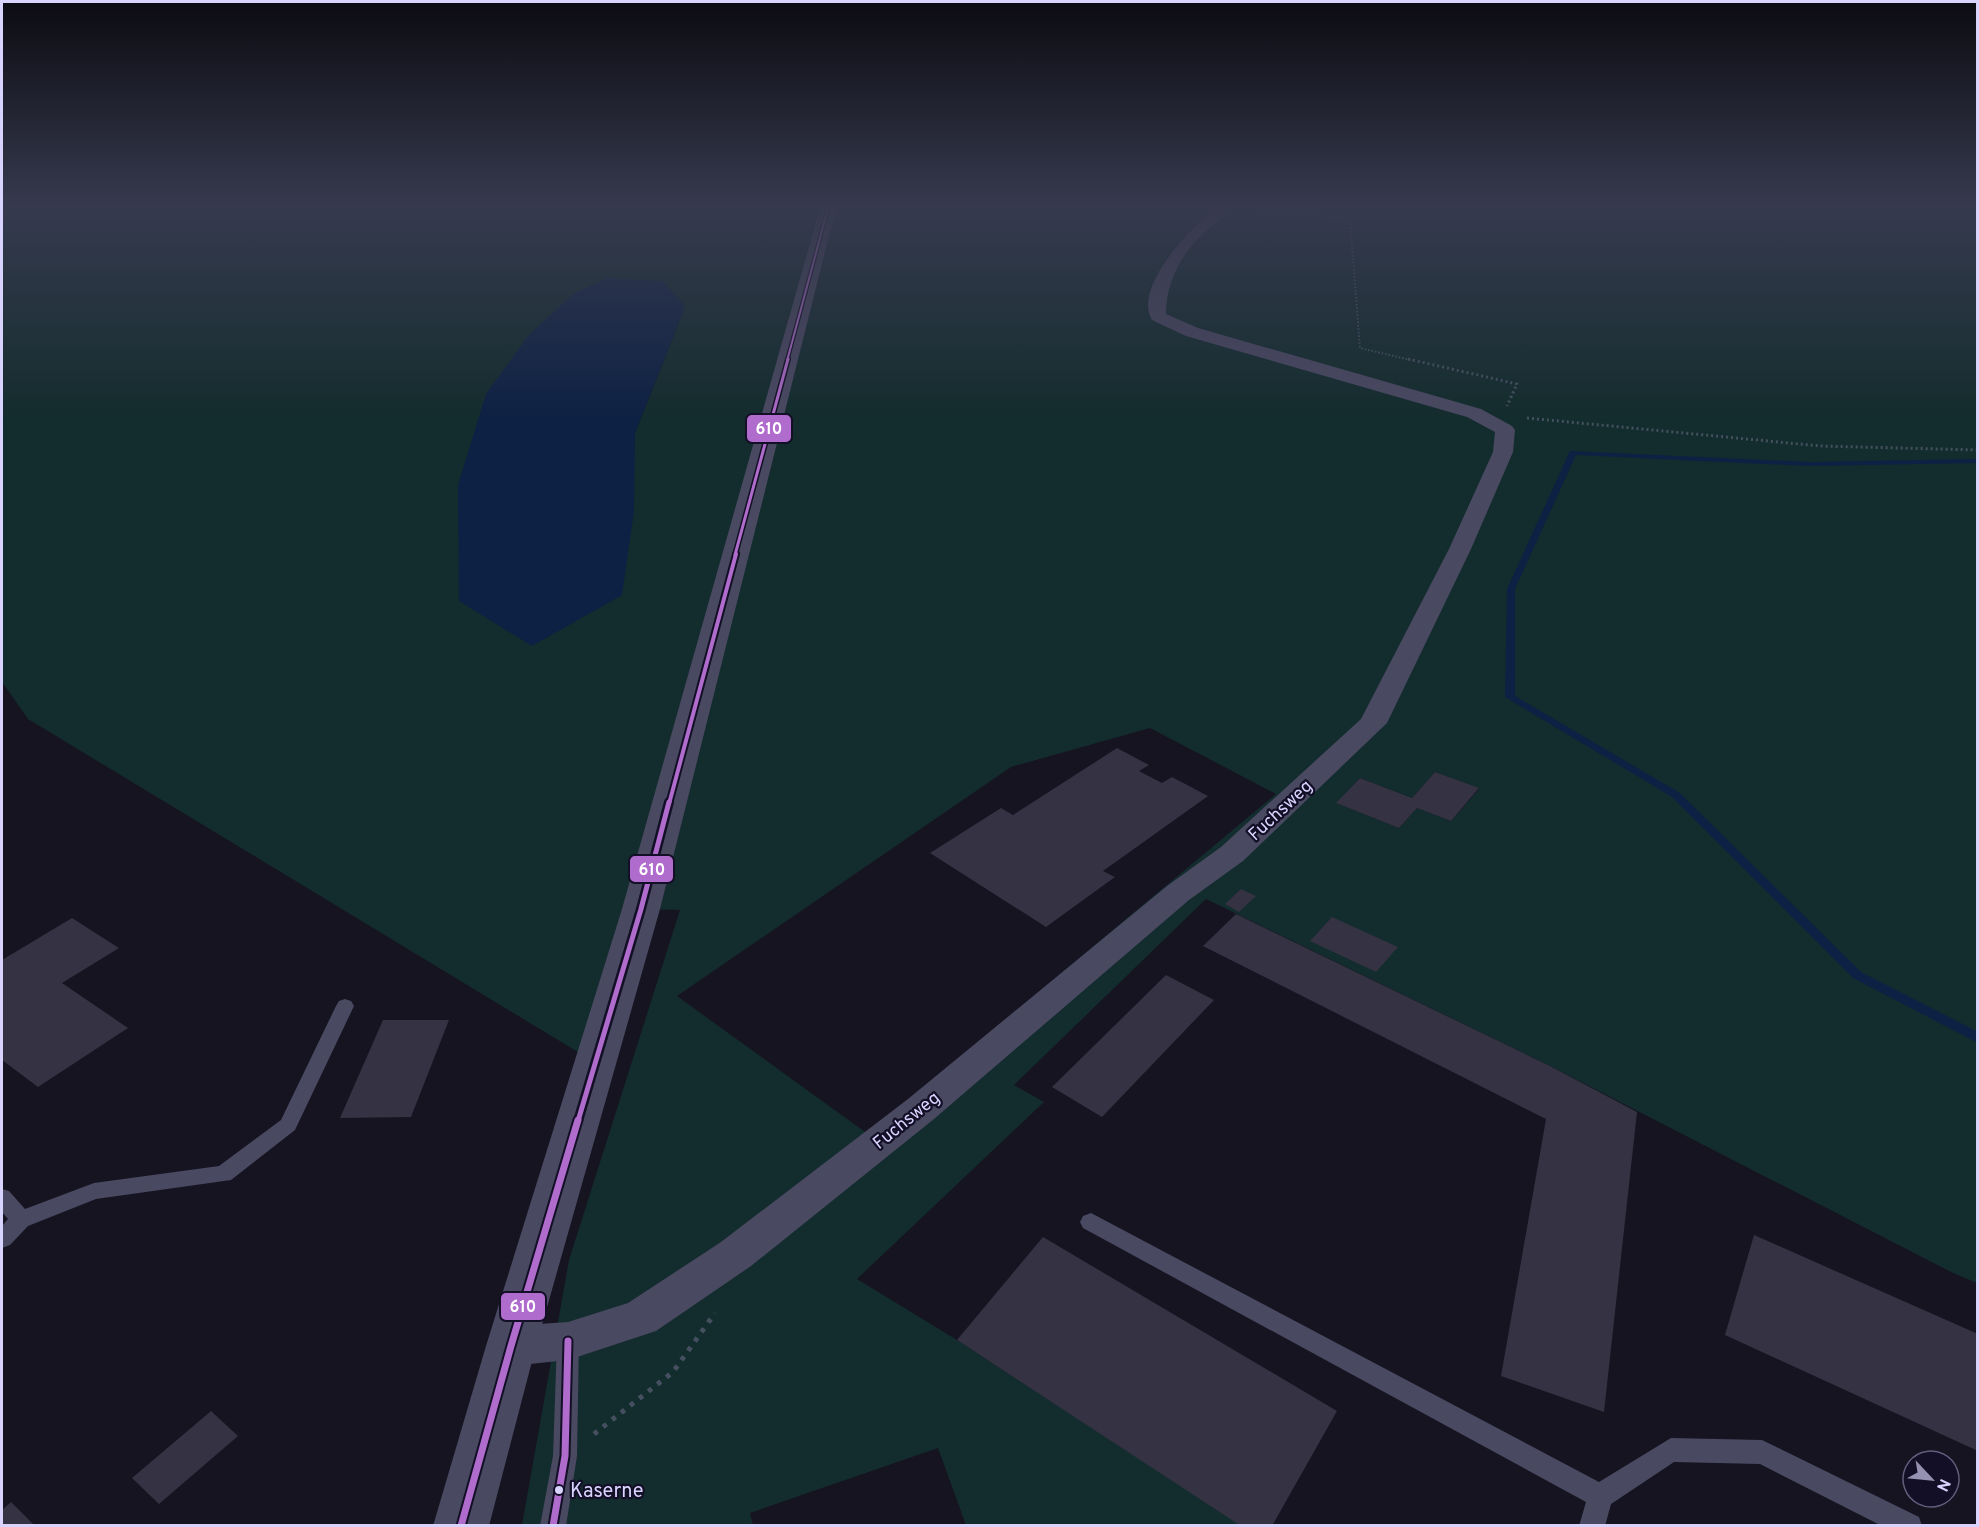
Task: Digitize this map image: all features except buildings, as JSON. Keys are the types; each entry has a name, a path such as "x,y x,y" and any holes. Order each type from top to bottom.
{"street":[{"path":"461,1526 511,1346 641,909 809,279"},
{"name":"Fuchsweg","path":"511,1346 568,1341 641,1318 736,1254 921,1109 1178,893 1232,854 1373,723 1460,549 1503,452 1505,430 1489,414 1192,332 1158,316 1156,300 1166,279"}],"lane":[{"path":"2,1239 21,1220 94,1191 224,1174 288,1125 345,1006"},
{"path":"2,1197 21,1220"},
{"path":"1091,1222 1600,1496"},
{"path":"553,1526 565,1456 568,1341"},
{"path":"1592,1526 1600,1496 1671,1450 1762,1452 1910,1526"}],"path":[{"path":"1355,279 1360,348 1517,384 1489,414"},
{"path":"1489,414 1820,446 1977,450"},
{"path":"565,1456 673,1372 728,1296 736,1254"}],"green space":[{"path":"2,279 1977,279 1977,1283 1953,1273 1548,1065 1206,899 1014,1085 1044,1102 857,1279 957,1340 1241,1525 966,1525 938,1448 750,1513 753,1525 522,1525 569,1260 680,910 641,909 596,1063 28,719 2,682","holes":["663,281 685,307 635,433","1150,728 1276,794 868,1134 677,996 1011,767","1435,772 1479,789 1451,821 1417,808 1399,828 1337,803 1360,778 1412,798"]}],"water":[{"path":"604,279 663,281 685,307 635,433 634,511 622,595 532,646 459,601 458,485 486,394 529,335 573,294"}],"waterway":[{"path":"1978,461 1809,464 1573,453 1511,589 1510,697 1676,795 1857,975 1978,1038"}],"transit line":[{"name":"610","path":"461,1526 511,1346 641,909 809,279"},
{"name":"610","path":"553,1526 565,1456 568,1341"}],"place":[{"name":"Kaserne","path":"559,1490"}]}
